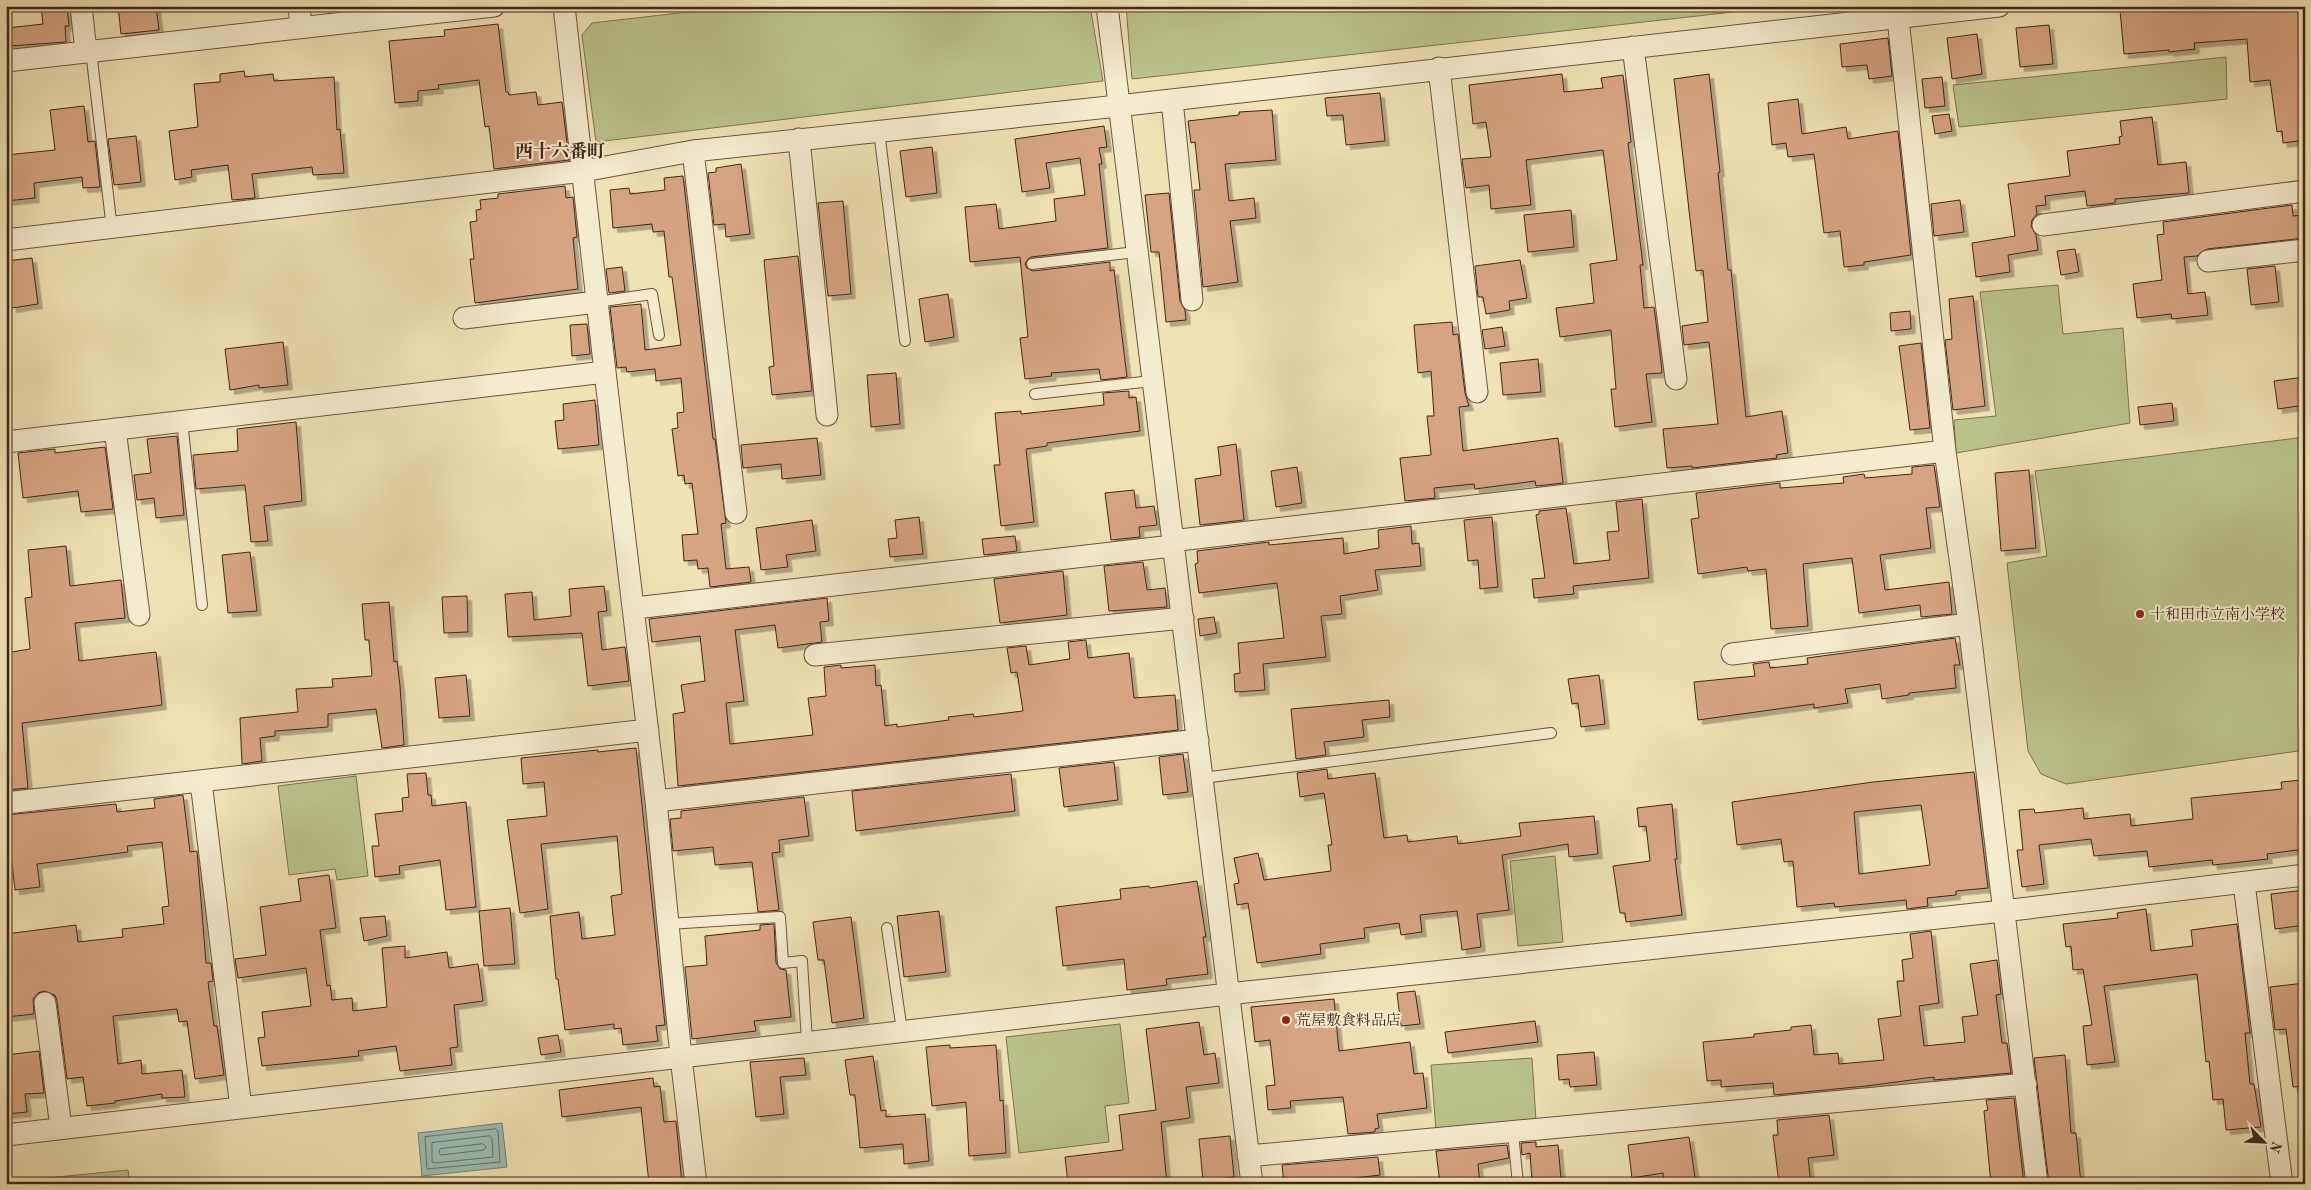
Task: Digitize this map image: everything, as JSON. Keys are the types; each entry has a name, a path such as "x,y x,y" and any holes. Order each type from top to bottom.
{"street":[{"path":"81,6 89,51"},
{"path":"6,61 89,51 300,16 494,6"},
{"path":"564,6 605,372 635,608 681,1057 696,1184"},
{"path":"1107,6 1252,1184"},
{"path":"6,240 112,229 583,171 693,151 1172,100 1910,13 1999,6"},
{"path":"1910,13 1946,451 1969,624 2037,1184"},
{"path":"1633,47 1676,379"},
{"path":"1439,68 1477,392"},
{"path":"1172,100 1192,300"},
{"path":"799,139 827,415"},
{"path":"693,151 736,514"},
{"path":"2043,225 2305,191"},
{"path":"2208,261 2305,250"},
{"path":"464,318 597,302"},
{"path":"6,442 605,372"},
{"path":"115,429 139,615"},
{"path":"635,608 1946,451"},
{"path":"815,656 1183,618"},
{"path":"1732,654 1969,624"},
{"path":"6,803 648,730"},
{"path":"656,801 1198,740"},
{"path":"201,782 240,1108"},
{"path":"6,1135 1228,994 2003,911 2305,875"},
{"path":"2244,883 2282,1184"},
{"path":"45,1003 61,1128"},
{"path":"1248,1156 1513,1133 2026,1084"}],"lane":[{"path":"89,51 112,229"},
{"path":"879,131 905,341"},
{"path":"1032,264 1136,252"},
{"path":"597,302 652,294 659,335"},
{"path":"1035,394 1152,381"},
{"path":"182,421 202,605"},
{"path":"1203,778 1551,733"},
{"path":"668,924 780,917 783,963 802,961 807,1042"},
{"path":"887,928 902,1031"},
{"path":"1513,1133 1518,1184"}],"green space":[{"path":"740,6 1090,6 1103,81 596,142 582,35 592,23"},
{"path":"1126,6 1787,6 1132,79"},
{"path":"2226,57 2227,99 1959,127 1953,85"},
{"path":"2058,285 2063,334 2123,328 2130,423 1956,453 1954,420 1996,416 1980,292"},
{"name":"十和田市立南小学校","path":"2305,437 2305,750 2066,784 2041,774 2028,751 2007,563 2047,556 2035,471"},
{"path":"356,776 368,876 337,880 335,869 289,875 278,786"},
{"path":"1555,856 1563,942 1518,946 1510,861"},
{"path":"1120,1024 1129,1103 1105,1106 1109,1142 1019,1153 1006,1037"},
{"path":"1532,1058 1536,1121 1436,1131 1431,1065"},
{"path":"128,1170 130,1184 6,1184 6,1182"}],"water":[{"path":"502,1123 507,1167 422,1176 418,1133"}],"building":[{"path":"41,6 67,6 69,26 65,26 66,42 9,46 7,28 43,24"},
{"path":"118,6 156,6 159,30 121,34"},
{"path":"2160,6 2161,12 2206,6 2305,6 2305,140 2283,143 2282,131 2277,132 2270,80 2250,82 2247,39 2194,43 2195,49 2124,54 2120,10"},
{"path":"498,24 506,92 509,95 536,92 538,105 562,102 569,160 494,169 489,126 485,127 479,80 438,85 439,89 418,91 418,101 395,103 389,41 445,36 444,30"},
{"path":"2049,25 2053,64 2020,67 2016,28"},
{"path":"1977,34 1982,74 1952,79 1947,38"},
{"path":"1888,38 1892,76 1869,79 1867,65 1842,67 1840,44"},
{"path":"244,71 245,77 273,74 274,81 334,77 337,130 340,129 344,173 313,175 312,167 252,174 255,198 232,200 228,165 191,170 192,177 175,180 169,131 198,127 194,84 220,82 220,74"},
{"path":"1562,74 1564,92 1603,88 1601,78 1623,75 1631,142 1628,143 1643,265 1640,265 1644,308 1654,307 1662,373 1646,374 1652,422 1615,427 1611,389 1616,389 1611,330 1560,337 1556,308 1594,303 1590,264 1617,260 1603,150 1526,160 1531,205 1491,209 1489,185 1466,188 1462,159 1491,157 1486,122 1473,124 1469,85"},
{"path":"1709,74 1728,270 1731,270 1746,417 1782,411 1788,453 1776,455 1777,458 1692,468 1692,466 1667,468 1663,429 1718,424 1709,342 1684,345 1682,326 1708,322 1703,270 1696,271 1674,79"},
{"path":"1942,77 1945,106 1925,108 1922,79"},
{"path":"1380,93 1385,141 1346,145 1343,115 1327,116 1325,98"},
{"path":"1798,99 1802,134 1846,127 1848,139 1898,131 1911,255 1864,262 1864,265 1844,267 1840,231 1824,233 1814,154 1788,157 1786,143 1772,145 1768,103"},
{"path":"84,106 88,142 95,141 100,187 83,188 82,177 34,183 35,198 6,201 6,155 55,150 50,110"},
{"path":"1272,110 1276,160 1225,164 1229,201 1254,198 1256,218 1230,221 1238,282 1203,287 1194,190 1200,190 1195,142 1191,143 1188,121 1239,115 1239,112"},
{"path":"1949,114 1952,131 1935,134 1932,116"},
{"path":"2152,117 2158,165 2186,162 2189,193 2115,199 2115,203 2087,206 2085,191 2045,196 2046,205 2036,206 2037,214 2032,220 2031,226 2036,235 2038,250 2008,255 2010,272 1976,277 1972,243 2015,236 2008,184 2070,176 2067,151 2120,144 2119,137 2122,136 2120,121"},
{"path":"1104,126 1107,147 1099,148 1102,164 1099,164 1108,248 1031,257 1025,264 1027,268 1033,271 1110,262 1110,271 1114,270 1127,377 1101,380 1099,369 1051,373 1052,376 1025,379 1020,338 1028,337 1020,257 970,262 965,207 996,204 999,229 1056,221 1054,199 1085,195 1080,158 1046,163 1050,188 1022,192 1015,139"},
{"path":"136,136 141,182 114,185 108,139"},
{"path":"932,147 937,193 906,197 900,151"},
{"path":"741,164 750,234 726,237 725,224 714,225 708,173 716,172 716,168"},
{"path":"683,176 713,439 715,439 726,523 721,524 726,569 749,567 751,582 710,587 708,568 698,569 697,560 684,561 682,535 698,534 692,483 685,484 684,475 678,476 672,429 678,428 677,413 684,412 681,378 656,381 655,369 627,372 626,367 617,368 610,307 641,304 645,350 681,345 672,277 669,277 664,231 653,232 652,224 613,228 610,190 629,188 630,194 665,190 664,178"},
{"path":"565,186 566,198 573,197 577,237 573,238 578,289 475,303 470,259 474,259 470,222 477,221 476,210 481,209 480,200 498,198 498,194"},
{"path":"1169,193 1180,301 1185,310 1186,320 1166,322 1159,252 1151,252 1145,195"},
{"path":"1960,200 1964,232 1934,236 1931,204"},
{"path":"843,201 851,294 828,296 818,203"},
{"path":"2292,205 2293,216 2305,215 2305,238 2207,249 2197,256 2184,257 2188,294 2205,292 2208,315 2172,319 2171,314 2137,318 2133,284 2162,280 2157,235 2164,234 2163,222"},
{"path":"1571,210 1574,247 1528,252 1524,215"},
{"path":"2075,249 2079,272 2061,275 2057,251"},
{"path":"798,256 812,391 772,395 769,367 774,366 764,260"},
{"path":"32,258 38,304 12,308 6,261"},
{"path":"1520,260 1527,298 1509,301 1510,310 1486,314 1483,297 1478,297 1475,266"},
{"path":"2275,266 2279,302 2251,305 2247,269"},
{"path":"622,267 625,291 609,293 606,269"},
{"path":"948,294 954,337 925,342 919,299"},
{"path":"1973,296 1985,406 1953,410 1945,340 1952,339 1949,299"},
{"path":"1910,311 1911,329 1891,331 1890,313"},
{"path":"1452,322 1453,335 1458,334 1465,393 1469,406 1459,407 1463,451 1558,438 1563,483 1536,486 1535,481 1475,489 1474,484 1434,488 1435,498 1405,501 1400,458 1431,455 1427,416 1434,416 1431,371 1418,373 1414,325"},
{"path":"587,324 590,354 572,356 570,325"},
{"path":"1502,327 1505,346 1485,349 1482,330"},
{"path":"283,342 288,385 259,388 259,385 230,390 225,349"},
{"path":"1921,343 1930,428 1910,430 1899,346"},
{"path":"1538,359 1541,392 1503,395 1500,363"},
{"path":"896,373 900,424 871,427 867,375"},
{"path":"2305,377 2305,405 2278,409 2274,381"},
{"path":"1129,391 1129,398 1136,397 1140,431 1047,443 1047,446 1026,449 1034,522 1001,526 994,465 1000,465 995,413 1021,411 1021,414 1104,405 1103,393"},
{"path":"595,400 599,445 558,449 555,421 564,420 563,404"},
{"path":"2172,403 2174,421 2140,425 2138,407"},
{"path":"296,422 302,501 264,506 268,541 251,542 245,485 196,489 193,455 238,451 237,429"},
{"path":"177,436 184,515 156,518 154,498 137,500 134,475 151,473 147,439"},
{"path":"817,438 821,475 782,479 781,464 743,468 741,445"},
{"path":"1236,444 1244,520 1200,525 1195,479 1221,475 1218,447"},
{"path":"105,447 113,509 81,512 78,491 23,498 18,453 55,449 55,453"},
{"path":"1934,465 1940,507 1926,508 1931,548 1880,555 1885,590 1949,582 1952,614 1921,617 1920,605 1859,613 1852,558 1803,564 1808,626 1771,629 1766,569 1748,571 1747,567 1698,574 1691,519 1699,518 1696,493 1780,483 1780,488 1844,483 1843,477 1864,474 1865,478 1912,474 1912,467"},
{"path":"1297,467 1302,503 1276,507 1271,471"},
{"path":"2029,470 2036,548 2001,551 1995,473"},
{"path":"1134,490 1136,508 1154,506 1157,525 1139,527 1140,537 1111,540 1105,493"},
{"path":"1642,499 1649,578 1573,586 1574,594 1534,598 1532,579 1545,578 1536,515 1539,514 1539,511 1566,508 1574,564 1610,560 1607,532 1619,531 1616,502"},
{"path":"919,517 923,554 890,557 888,539 897,538 895,520"},
{"path":"1492,517 1498,587 1480,589 1478,560 1468,561 1464,520"},
{"path":"812,520 816,551 786,555 788,567 761,570 756,528"},
{"path":"1411,526 1412,544 1419,543 1421,566 1375,570 1378,590 1340,596 1342,614 1321,616 1326,657 1263,664 1265,690 1235,692 1234,674 1240,673 1238,643 1284,638 1277,583 1199,593 1195,564 1198,563 1197,551 1269,542 1269,545 1343,538 1344,554 1379,548 1378,530"},
{"path":"1015,536 1017,551 984,555 982,539"},
{"path":"66,546 70,586 121,580 125,618 75,623 79,661 156,652 162,705 22,723 28,788 6,790 6,653 30,649 25,598 32,597 28,550"},
{"path":"250,552 257,611 228,613 222,555"},
{"path":"1143,562 1147,590 1165,588 1167,607 1109,611 1104,566"},
{"path":"1063,571 1067,615 1000,623 994,579"},
{"path":"604,586 607,611 598,612 602,650 625,647 629,681 588,686 582,633 508,637 505,594 532,592 534,620 571,616 569,589"},
{"path":"467,596 468,632 444,633 442,597"},
{"path":"827,598 829,621 820,622 822,642 778,648 775,625 735,630 744,701 726,703 730,744 813,735 808,698 826,696 824,667 841,665 841,668 875,665 876,686 881,685 885,726 897,724 897,727 949,720 948,717 973,714 974,717 1023,711 1017,672 1011,673 1007,648 1026,646 1029,665 1070,659 1068,642 1086,640 1088,658 1129,653 1134,698 1175,695 1178,730 678,786 673,714 685,712 681,685 705,681 700,636 652,642 649,619"},
{"path":"389,602 394,662 397,661 400,686 404,745 382,748 376,709 328,714 328,727 275,731 275,736 260,738 262,761 242,764 240,718 298,712 296,689 333,687 332,679 372,676 369,640 365,640 362,604"},
{"path":"1214,617 1217,633 1200,636 1198,619"},
{"path":"1955,638 1960,665 1954,665 1956,688 1909,693 1909,695 1882,699 1880,684 1845,689 1848,703 1814,708 1814,704 1698,720 1694,682 1755,676 1753,664 1769,662 1770,668 1808,664 1807,658"},
{"path":"466,675 470,716 439,718 435,678"},
{"path":"1599,675 1605,724 1581,727 1578,703 1572,704 1568,679"},
{"path":"1389,700 1390,717 1362,720 1364,737 1324,742 1326,755 1296,759 1291,709"},
{"path":"636,748 665,1025 656,1026 658,1041 623,1045 621,1028 614,1029 614,1024 565,1030 558,979 556,979 550,916 579,912 582,939 615,935 611,896 622,894 617,836 541,844 548,909 520,913 507,820 547,816 544,782 523,784 521,758"},
{"path":"1183,754 1188,792 1163,795 1159,757"},
{"path":"1114,762 1118,800 1064,807 1059,768"},
{"path":"1327,769 1328,779 1375,773 1384,838 1407,835 1408,842 1457,836 1458,844 1521,836 1519,823 1594,816 1598,854 1569,857 1568,844 1502,855 1509,910 1477,914 1481,947 1462,950 1457,911 1420,915 1422,932 1401,935 1399,923 1364,928 1365,938 1320,944 1321,954 1257,963 1248,903 1237,905 1234,884 1239,883 1234,858 1258,853 1264,880 1331,871 1328,845 1332,845 1324,793 1300,797 1297,773"},
{"path":"1974,772 1988,888 1956,891 1956,895 1927,898 1928,906 1907,909 1906,900 1835,907 1834,903 1797,907 1793,861 1784,862 1781,839 1737,845 1732,802 1873,782","holes":["1921,805 1930,865 1859,874 1854,812"]},
{"path":"426,773 428,795 431,795 432,806 466,802 476,907 446,910 440,860 399,866 400,874 375,877 372,846 379,846 375,814 403,811 402,798 409,797 407,774"},
{"path":"1011,774 1015,811 856,831 852,791"},
{"path":"2301,780 2302,799 2305,799 2305,849 2267,854 2268,859 2213,865 2212,860 2149,867 2147,851 2094,856 2091,839 2039,845 2044,884 2022,887 2017,850 2023,850 2019,810 2034,809 2035,813 2083,808 2084,819 2130,814 2131,826 2193,819 2191,798 2282,789 2281,782"},
{"path":"183,795 190,852 197,851 206,963 211,963 213,981 208,982 214,1026 217,1026 224,1075 195,1079 187,1021 179,1022 177,1009 113,1016 118,1064 141,1060 142,1074 182,1070 185,1097 162,1098 162,1094 87,1106 83,1077 67,1079 55,995 44,991 38,993 33,999 34,1014 6,1017 6,996 9,996 6,934 76,925 78,942 123,937 122,929 164,924 162,907 169,906 162,842 127,846 128,852 37,864 40,887 15,890 9,835 6,836 6,815 116,804 117,812 155,808 154,799"},
{"path":"804,797 809,836 779,840 780,852 772,853 779,910 758,912 752,862 715,865 713,847 673,851 670,819 681,818 681,811"},
{"path":"1672,804 1677,859 1675,859 1682,915 1626,922 1625,913 1620,913 1613,866 1650,861 1646,826 1639,827 1637,808"},
{"path":"329,875 336,928 320,930 327,986 330,985 332,1000 352,998 353,1011 387,1007 382,948 405,946 405,958 447,952 449,968 478,964 483,1001 454,1005 458,1047 450,1048 452,1065 400,1071 396,1046 358,1051 359,1056 262,1066 258,1038 265,1037 262,1012 311,1006 306,968 238,978 235,959 266,955 260,907 301,901 298,879"},
{"path":"1197,881 1206,937 1203,937 1208,974 1166,979 1167,985 1127,990 1124,959 1063,966 1056,907 1121,899 1120,889 1149,886 1150,888"},
{"path":"2305,890 2305,925 2275,929 2271,894"},
{"path":"510,908 515,964 484,966 479,911"},
{"path":"2146,909 2151,951 2193,946 2191,930 2237,924 2250,1033 2245,1033 2250,1084 2254,1084 2261,1127 2226,1130 2223,1099 2213,1100 2209,1061 2206,1062 2197,974 2104,986 2115,1062 2087,1065 2083,1026 2092,1025 2083,969 2073,970 2071,946 2066,947 2063,924 2118,918 2117,913"},
{"path":"939,911 946,972 904,977 897,916"},
{"path":"385,916 387,936 364,941 360,918"},
{"path":"851,917 864,1018 832,1023 824,960 818,960 813,922"},
{"path":"774,924 776,963 780,969 786,970 791,1017 754,1021 756,1031 692,1039 685,967 707,965 705,936 760,930 760,925"},
{"path":"1931,931 1939,1003 1919,1006 1924,1046 1965,1042 1962,1017 1978,1015 1970,964 1997,960 2001,994 1996,995 2002,1043 2007,1043 2011,1073 1934,1080 1934,1077 1774,1095 1773,1083 1721,1087 1721,1080 1707,1081 1703,1042 1754,1037 1754,1034 1791,1030 1791,1027 1811,1025 1814,1055 1838,1053 1839,1064 1884,1060 1878,1019 1901,1016 1897,981 1904,981 1902,960 1913,958 1910,934"},
{"path":"2305,983 2305,1086 2293,1087 2286,1029 2275,1030 2270,987"},
{"path":"1415,991 1420,1024 1401,1026 1397,993"},
{"path":"1334,999 1339,1051 1410,1042 1414,1074 1423,1073 1427,1108 1377,1114 1379,1128 1375,1129 1375,1132 1348,1134 1343,1097 1290,1101 1291,1108 1268,1110 1266,1086 1275,1085 1270,1040 1255,1042 1251,1007"},
{"path":"1535,1021 1538,1042 1448,1053 1445,1032"},
{"path":"1199,1022 1204,1055 1215,1053 1219,1083 1186,1087 1190,1118 1161,1122 1167,1184 1068,1184 1065,1157 1123,1150 1119,1115 1156,1110 1146,1029"},
{"path":"558,1035 561,1052 541,1055 538,1038"},
{"path":"950,1045 950,1048 996,1045 1000,1101 1003,1100 1006,1153 969,1156 966,1102 932,1106 926,1047"},
{"path":"39,1051 44,1093 25,1094 27,1112 6,1114 6,1055"},
{"path":"1594,1052 1597,1085 1570,1087 1569,1079 1559,1080 1557,1055"},
{"path":"2065,1055 2071,1133 2076,1133 2081,1184 2049,1184 2034,1058"},
{"path":"873,1056 881,1111 886,1110 886,1117 925,1114 929,1161 904,1164 903,1144 860,1148 855,1095 850,1095 845,1060"},
{"path":"804,1058 806,1075 780,1077 784,1114 756,1117 750,1062"},
{"path":"653,1078 654,1087 660,1086 664,1122 676,1121 682,1184 649,1184 641,1107 562,1117 559,1090"},
{"path":"2014,1098 2024,1184 1991,1184 1984,1111 1988,1110 1986,1100"},
{"path":"1829,1115 1834,1155 1808,1158 1811,1184 1779,1184 1773,1135 1778,1135 1777,1120"},
{"path":"1230,1136 1234,1177 1203,1181 1199,1139"},
{"path":"1689,1137 1696,1184 1664,1184 1663,1173 1632,1178 1628,1145"},
{"path":"1536,1142 1536,1147 1558,1145 1561,1179 1532,1182 1530,1153 1522,1155 1521,1143"},
{"path":"1507,1145 1509,1158 1478,1164 1480,1184 1440,1184 1436,1151"},
{"path":"1378,1157 1380,1175 1322,1182 1323,1184 1284,1184 1282,1165"}],"place":[{"name":"十和田市立南小学校","path":"2140,614"},
{"name":"荒屋敷食料品店","path":"1286,1020"}],"district":[{"name":"西十六番町","path":"560,151"}]}
